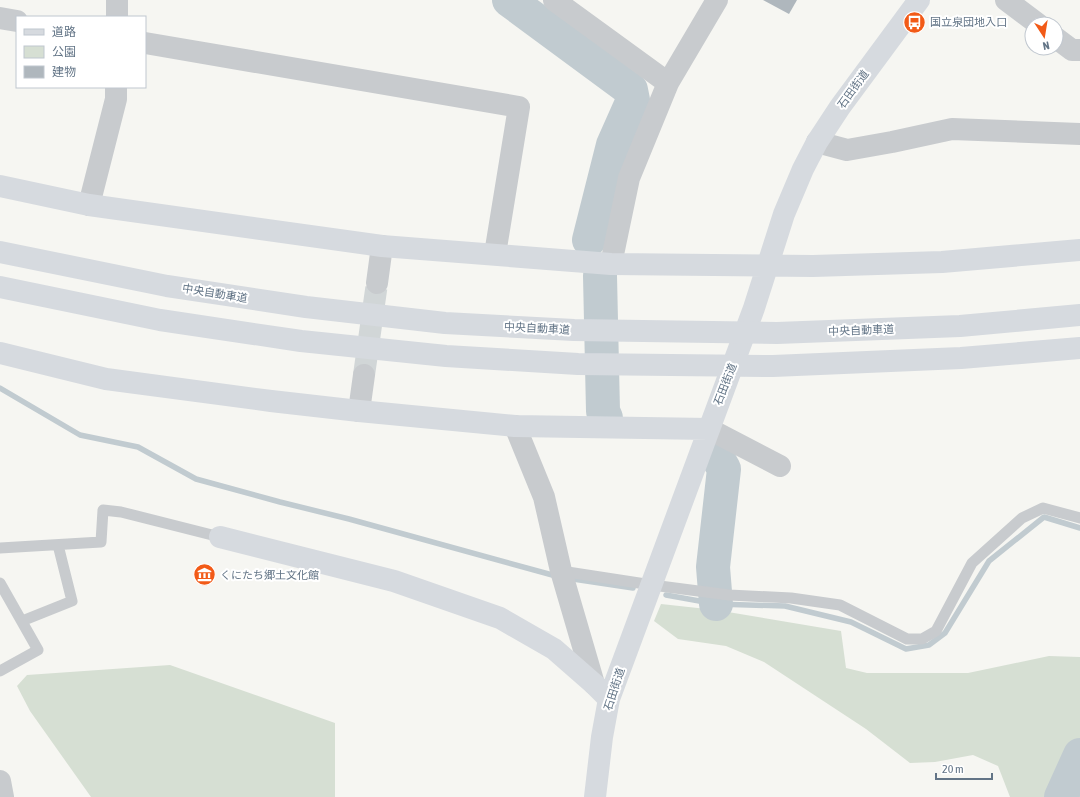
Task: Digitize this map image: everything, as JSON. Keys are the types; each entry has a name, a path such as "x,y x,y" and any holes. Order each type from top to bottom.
{"main road":[{"name":"石田街道","path":"595,797 602,737 609,699 754,308 784,214 803,169 817,142 840,106 919,0"},
{"path":"0,186 90,205 382,246 611,264 813,266 942,262 1080,250"},
{"name":"中央自動車道","path":"0,252 167,286 306,307 445,322 574,330 777,333 960,326 1080,315"},
{"path":"0,287 160,320 301,341 446,356 578,364 773,366 961,358 1080,348"},
{"path":"0,353 106,379 359,411 515,426 709,429"},
{"path":"220,537 394,581 500,618 554,649 609,699"}],"street":[{"path":"117,0 117,16"},
{"path":"554,0 668,83"},
{"path":"611,264 629,178 668,83 717,0"},
{"path":"0,18 16,21"},
{"path":"146,43 519,107 495,254"},
{"path":"1064,44 1072,50 1080,50"},
{"path":"90,205 116,99 116,88"},
{"path":"817,142 847,150 952,129 1080,134"},
{"path":"377,283 382,246"},
{"path":"359,411 364,375"},
{"path":"515,426 544,497 561,571 594,684"},
{"path":"709,429 780,466"},
{"path":"0,781 3,797"}],"lane":[{"path":"561,571 710,593 791,598 840,605 907,639 922,639 936,631 972,564 1022,518 1043,508 1080,518"},
{"path":"0,548 101,542 103,510 121,512 220,537"},
{"path":"22,621 72,601 58,545"},
{"path":"0,583 38,650 0,671"}],"green space":[{"path":"661,604 716,610 841,631 846,668 867,673 968,673 1049,656 1080,657 1080,797 1010,797 998,766 973,755 935,762 910,763 866,729 764,662 726,646 678,639 654,621"},
{"path":"170,665 335,723 335,797 91,797 30,711 17,686 27,675"}],"building":[{"path":"763,0 797,0 789,14"}],"waterway":[{"path":"509,0 631,90 633,100 613,145 589,240"},
{"path":"600,276 603,411 606,418"},
{"path":"0,388 80,435 138,447 196,479 556,576"},
{"path":"716,455 724,469 713,567 716,604"},
{"path":"666,595 716,604 785,606 851,622 906,649 929,645 945,633 989,561 1044,517 1080,528"},
{"path":"573,579 633,588"},
{"path":"1061,797 1080,755"}],"tunnel":[{"path":"364,375 377,283"}],"place":[{"name":"国立泉団地入口","path":"914,22"},
{"name":"くにたち郷土文化館","path":"204,575"}]}
